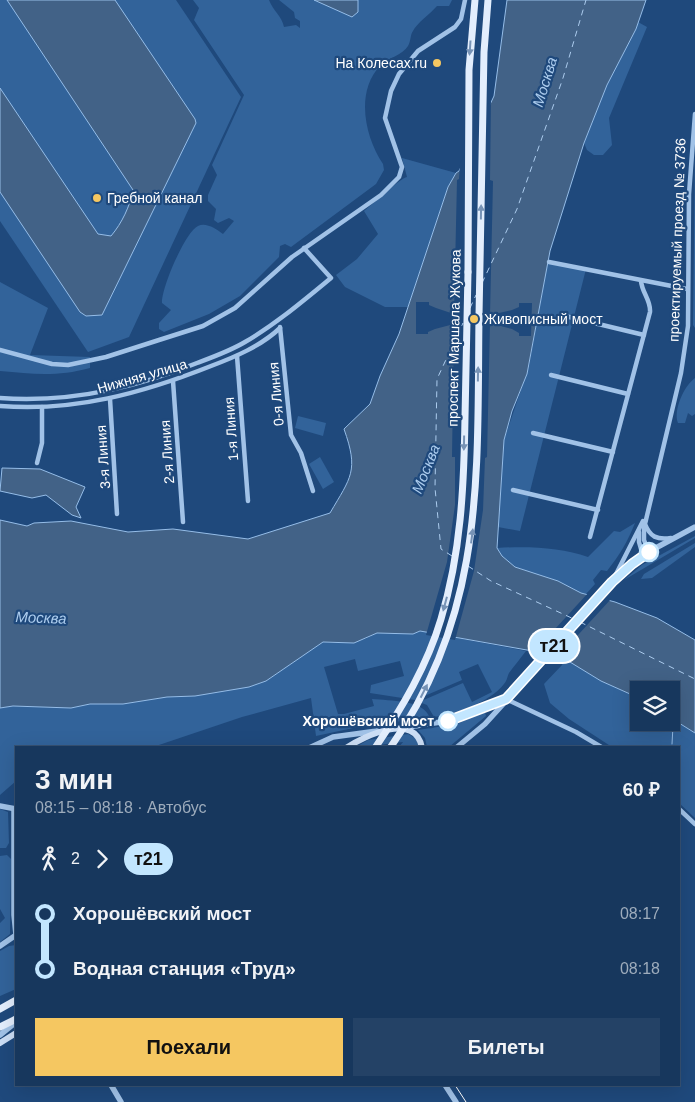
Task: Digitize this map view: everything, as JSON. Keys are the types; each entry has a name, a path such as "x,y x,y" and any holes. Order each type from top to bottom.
{"main road":[{"name":"проспект Маршала Жукова","path":"376,746 399,710 428,654 441,620 460,535 464,483 469,70 475,0"},
{"name":"проспект Маршала Жукова","path":"391,746 425,689 452,625 472,541 477,462 484,72 488,0"},
{"path":"350,746 377,731 399,728 415,734 419,738 421,746"},
{"path":"0,1009 15,1001"},
{"path":"0,1027 15,1020"},
{"path":"0,1043 15,1035"}],"street":[{"path":"0,350 52,364 68,365 106,357 168,338 202,326 228,313 304,248 381,195 402,174 402,167 386,118 391,91 399,74 418,51 455,27 461,19 465,0"},
{"name":"проектируемый проезд № 3736","path":"611,583 647,512 682,373 688,326 689,194 695,114"},
{"path":"0,398 41,400 79,397 141,383 233,349 278,321 331,278 304,248"},
{"path":"549,262 641,281 687,288"},
{"path":"590,537 651,306 644,294 641,281"},
{"path":"565,316 644,335"},
{"name":"0-я Линия","path":"278,321 291,435 301,453 313,491"},
{"name":"Нижняя улица","path":"0,406 42,408 110,399 173,381 237,356 280,328"},
{"name":"1-я Линия","path":"237,356 248,501"},
{"path":"551,375 628,394"},
{"name":"2-я Линия","path":"173,381 184,522"},
{"name":"3-я Линия","path":"110,399 117,514"},
{"path":"37,463 42,443 42,408"},
{"path":"533,433 613,452"},
{"path":"513,490 598,510"},
{"path":"643,523 648,532 656,538 676,537"},
{"path":"643,523 646,554"},
{"path":"458,746 485,724 531,670 611,583 646,554 695,527"},
{"path":"399,728 447,721 506,699 576,732 600,746"},
{"path":"314,746 333,738 377,731"},
{"path":"0,806 15,809 15,925"},
{"path":"680,811 695,824"},
{"path":"0,946 15,936"},
{"path":"0,1035 15,1021"},
{"path":"111,1086 121,1102"},
{"path":"446,1086 456,1102"}],"shaded area":[{"name":"Гребной канал","path":"0,0 176,0 241,97 129,337 88,352 0,221"},
{"path":"193,0 269,0 284,27 296,25 300,28 300,21 295,18 294,12 279,0 314,0 358,12 358,0 452,0 449,6 437,6 420,22 412,33 406,49 380,66 367,88 365,115 371,141 383,164 384,170 376,184 291,247 285,244 280,246 279,257 240,296 209,314 164,332 159,329 159,323 171,310 162,303 165,286 175,261 187,239 193,230 201,225 211,227 223,234 234,221 229,218 218,223 214,220 216,209 208,201 208,195 217,175 212,165 244,95 194,20 199,8"},
{"path":"638,22 647,27 609,118 612,145 603,155 594,155 587,150 584,143 607,85"},
{"path":"695,156 695,328 693,325"},
{"path":"402,158 456,173 448,187 408,307 385,307 345,287 336,275 357,259 378,234 364,211 393,186 407,177"},
{"path":"548,261 586,269 520,531 498,527 504,440 529,366"},
{"path":"0,282 48,308 30,355 90,357 90,368 56,374 0,371"},
{"path":"695,378 695,414 692,416 688,413 685,423 678,423 677,412 680,399 683,392"},
{"path":"298,416 326,423 323,436 295,428"},
{"path":"320,457 334,482 323,489 309,464"},
{"path":"635,523 615,560 607,571 601,570 593,580 595,584 586,594 558,581 515,567 502,556 497,548 543,548 566,551 588,557 614,531 620,532"},
{"path":"695,536 695,538 624,580 642,565"},
{"path":"695,543 695,547 652,578 641,579 644,574"},
{"path":"420,631 526,651 509,673 505,683 490,697 462,710 434,717 427,705 419,702 463,683 472,702 492,692 478,664 459,672 462,680 415,700 370,693 371,685 404,676 400,661 358,671 355,659 324,667 338,714 374,706 372,699 413,704 421,707 430,718 367,725 316,736 311,698 242,717 156,746 15,746 15,782 0,795 0,708 13,706 71,708 90,704 123,704 167,697 195,696 249,687 266,681 323,642 332,643 365,639 377,633 413,634"},
{"path":"565,659 601,681 630,694 630,731 680,731 680,724 695,733 695,818 680,804 680,746 610,746 569,719 550,703 544,684 562,665"},
{"path":"485,712 486,716 450,746 427,746 425,738 418,730 457,724"},
{"path":"408,734 417,739 420,746 400,746 403,742 358,746 368,740"},
{"path":"0,809 8,812 9,843 6,848 0,848"},
{"path":"7,855 11,859 10,934 0,942 0,923 5,918 0,909 0,856"},
{"path":"15,945 15,989 0,996 0,951"}],"water":[{"name":"Гребной канал","path":"7,0 115,0 195,119 196,123 102,315 86,316 80,312 0,192 0,88 98,234 111,236 119,226 130,202 133,190"},
{"path":"314,0 358,0 358,12 352,17"},
{"name":"Москва","path":"507,0 646,0 636,29 607,85 584,143 550,251 527,374 512,411 504,440 497,548 502,556 515,567 558,581 581,593 615,602 657,618 695,640 695,733 680,724 680,681 630,681 630,694 601,681 565,659 538,652 420,631 413,634 377,633 354,643 323,642 266,681 249,687 195,696 167,697 123,704 90,704 71,708 13,706 0,708 0,520 27,526 34,523 71,521 128,532 173,529 248,539 330,513 348,482 352,465 349,443 344,429 370,404 399,334 448,187 459,171 494,96"},
{"path":"2,468 40,469 85,487 76,507 81,518 72,515 46,495 32,498 0,491"}],"pier":[{"name":"Живописный мост","path":"491,97 490,180 493,181 490,315 512,310 519,307 519,303 532,303 531,336 519,336 519,333 512,329 490,323 487,457 485,458 483,510 474,571 455,640 426,635 447,562 455,505 455,457 452,457 454,324 435,329 428,332 428,334 416,334 416,302 429,302 429,305 454,314 457,180 459,179 460,164"},
{"path":"589,592 611,599 556,659 532,654"}],"waterway":[{"path":"672,744 673,731"}],"ferry route":[{"path":"482,283 517,209 563,78 586,0"},
{"path":"470,308 476,295"},
{"path":"452,556 441,549 435,488 437,379 463,323"},
{"path":"468,566 491,581 576,620"},
{"path":"580,622 695,679"}],"tram line":[{"path":"456,1086 466,1102"}],"bus line":[{"name":"т21","path":"448,721 469,714 496,701 506,699 612,582 649,552"}],"place":[{"name":"На Колесах.ru","path":"437,63"},
{"name":"Гребной канал","path":"97,198"},
{"name":"Живописный мост","path":"474,319"},
{"name":"Хорошёвский мост","path":"448,721"}]}
